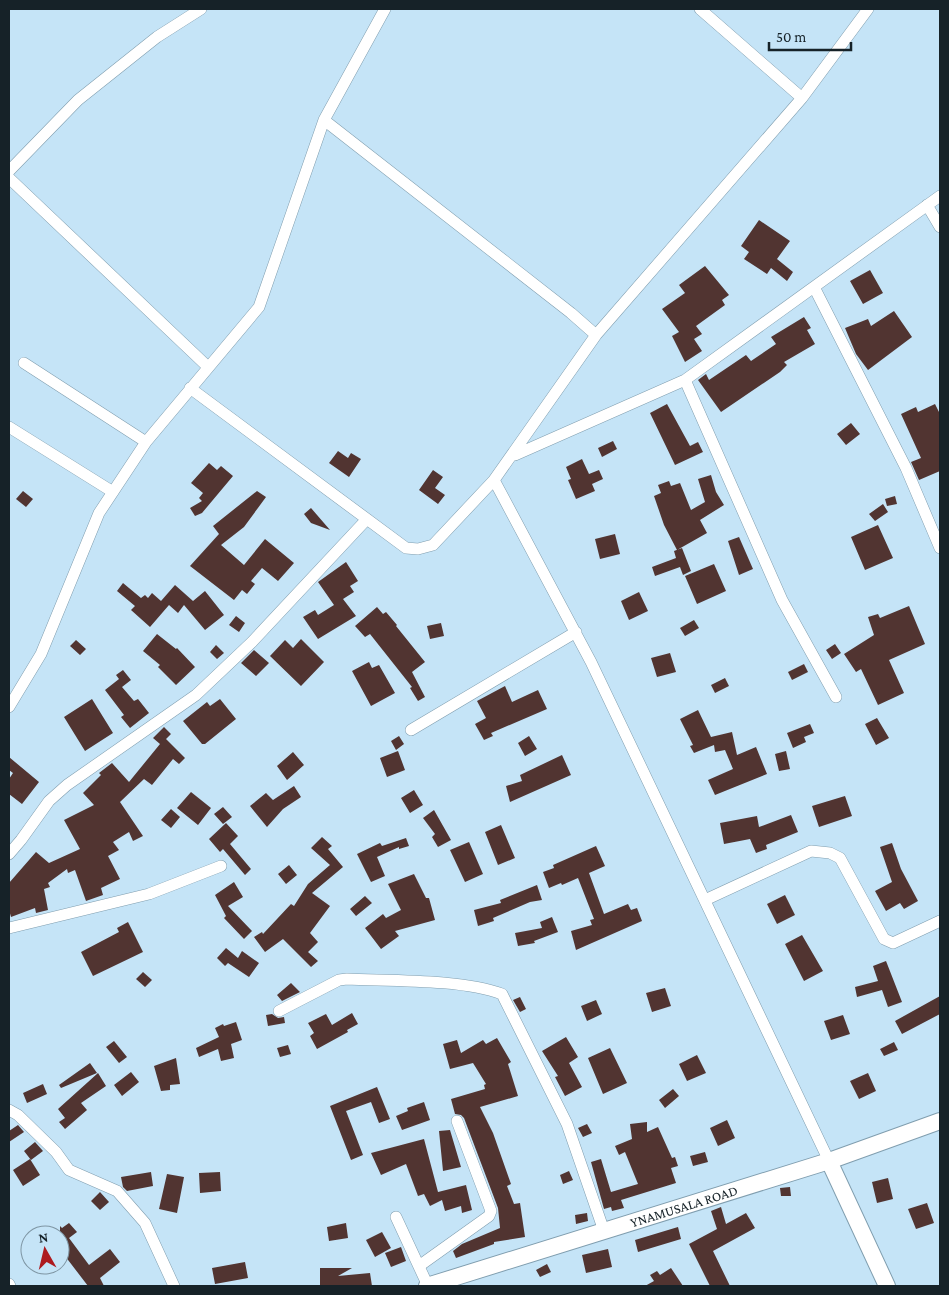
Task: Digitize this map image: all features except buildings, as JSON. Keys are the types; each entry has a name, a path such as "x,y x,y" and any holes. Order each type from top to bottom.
{"main road":[{"name":"YNAMUSALA ROAD","path":"427,1286 829,1161 940,1121"},
{"path":"829,1161 887,1286"}],"street":[{"path":"9,171 78,100 157,37 201,9"},
{"path":"9,707 41,654 99,513 146,442 259,307 324,120 385,9"},
{"path":"700,9 802,98"},
{"path":"190,388 406,548 426,548 439,540 494,480 596,336 802,98 868,9"},
{"path":"324,120 570,313 596,336"},
{"path":"9,178 208,367"},
{"path":"513,455 685,380 940,196"},
{"path":"928,205 940,227"},
{"path":"814,287 906,468 940,548"},
{"path":"24,363 146,442"},
{"path":"685,380 782,600 836,697"},
{"path":"9,427 113,492"},
{"path":"494,480 576,632 829,1161"},
{"path":"9,854 49,800 196,696 252,642 367,519"},
{"path":"410,730 576,632"},
{"path":"705,900 811,851 830,853 840,858 884,939 893,943 940,921"},
{"path":"9,928 149,894 221,866"},
{"path":"279,1011 339,980 347,978 423,982 489,989 502,994 567,1124 604,1231"},
{"path":"9,1110 18,1114 56,1152 68,1170 116,1191 145,1223 174,1286"},
{"path":"419,1266 489,1216 491,1211 457,1121"},
{"path":"396,1217 427,1286"}]}
